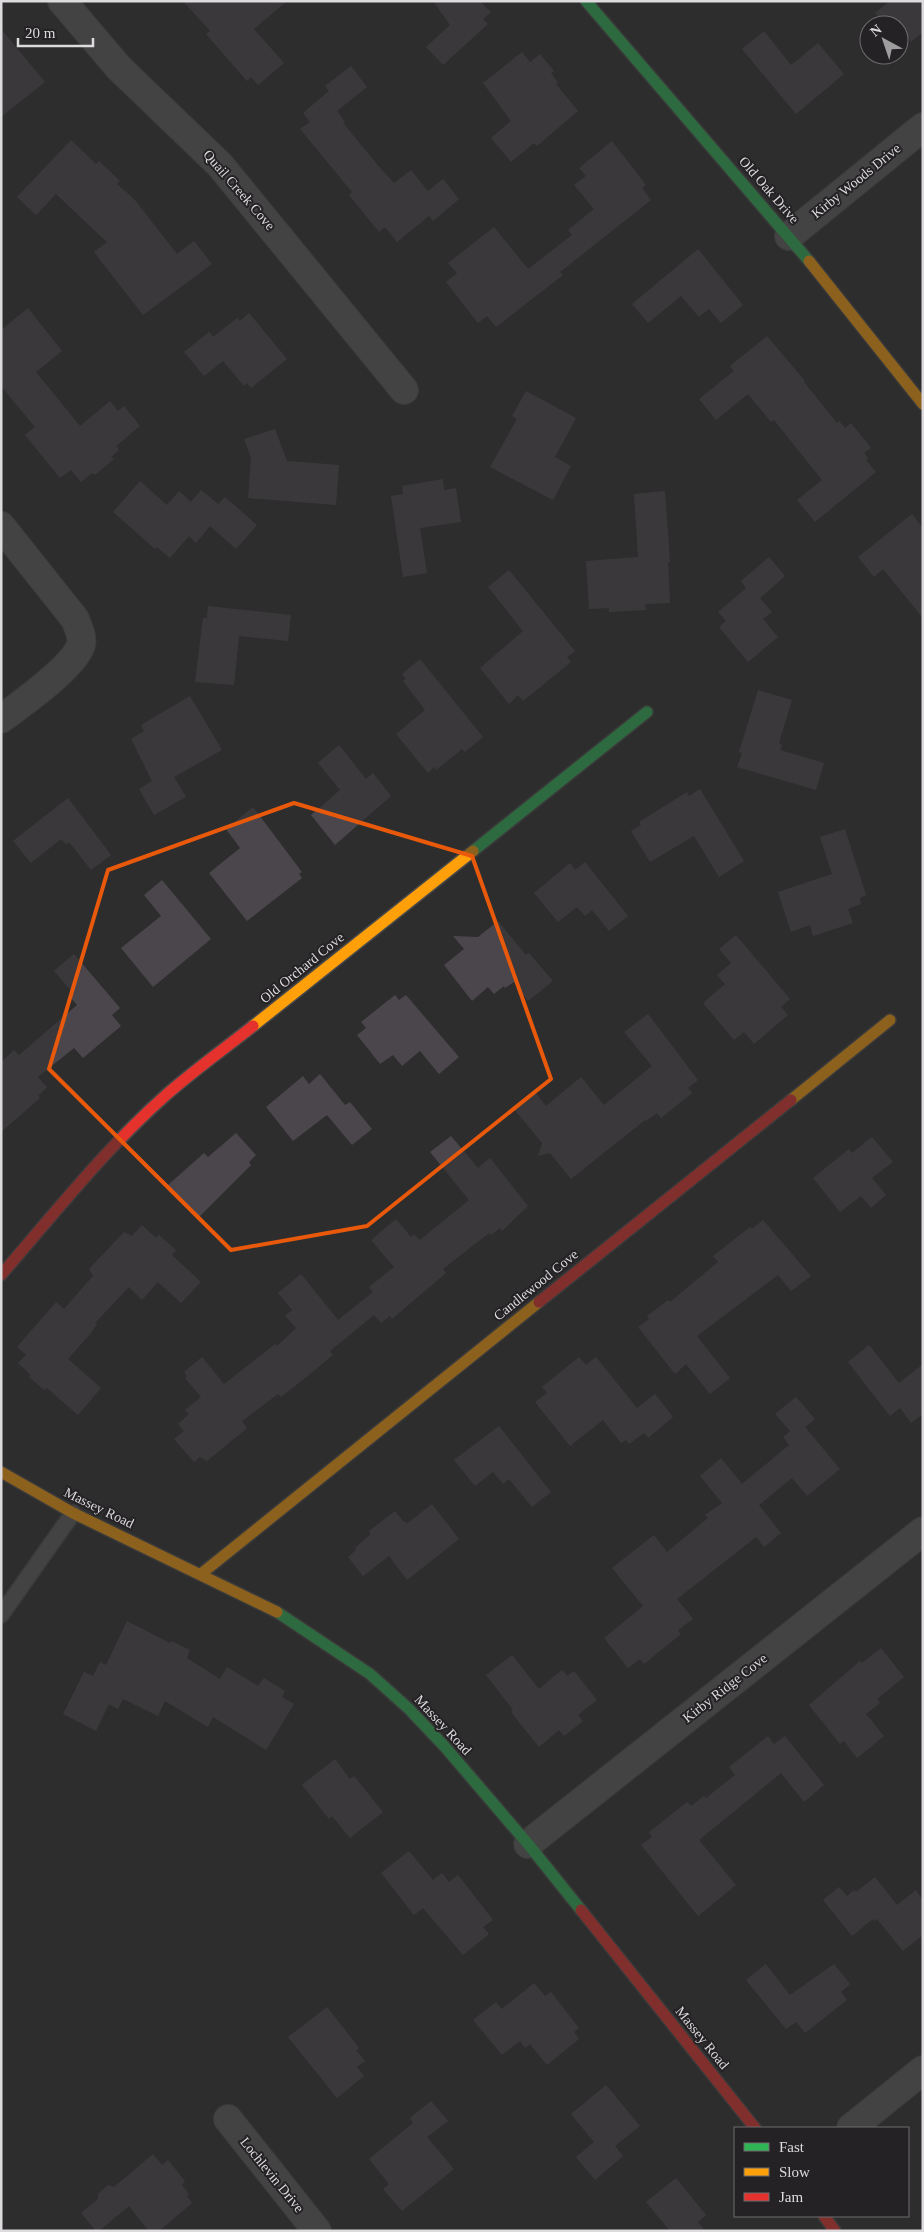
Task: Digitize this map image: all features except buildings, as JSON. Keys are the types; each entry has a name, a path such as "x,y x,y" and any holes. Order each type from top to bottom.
{"street":[{"name":"Quail Creek Cove","path":"62,1 119,68 220,165 404,390"},
{"name":"Old Oak Drive","path":"586,1 788,236 923,404"},
{"name":"Kirby Woods Drive","path":"788,236 923,127"},
{"path":"1,526 75,619 80,632 81,645 74,656 56,675 1,719"},
{"name":"Old Orchard Cove","path":"1,1275 88,1174 130,1129 166,1095 647,712"},
{"name":"Candlewood Cove","path":"200,1574 890,1020"},
{"name":"Massey Road","path":"1,1472 73,1513 280,1613 370,1674 408,1708 445,1747 528,1844 754,2127"},
{"name":"Kirby Ridge Cove","path":"528,1844 923,1531"},
{"path":"852,2127 923,2070"},
{"name":"Lochlevin Drive","path":"228,2119 317,2231"},
{"path":"825,2217 835,2231"}],"lane":[{"path":"1,1615 73,1513"}],"highlighted area":[{"path":"294,803 472,856 551,1079 367,1226 231,1250 49,1069 108,870"}],"traffic: fast":[{"path":"586,1 809,261"},
{"path":"473,851 647,712"},
{"path":"277,1612 370,1674 409,1709 445,1747 528,1844 581,1910"}],"traffic: slow":[{"path":"809,261 923,404"},
{"path":"253,1026 473,851"},
{"path":"791,1100 890,1020"},
{"path":"201,1574 539,1302"},
{"path":"1,1472 73,1513 277,1612"}],"traffic: jam":[{"path":"1,1275 80,1182 122,1137 187,1077 253,1026"},
{"path":"539,1302 791,1100"},
{"path":"581,1910 754,2127"},
{"path":"825,2217 835,2231"}]}
